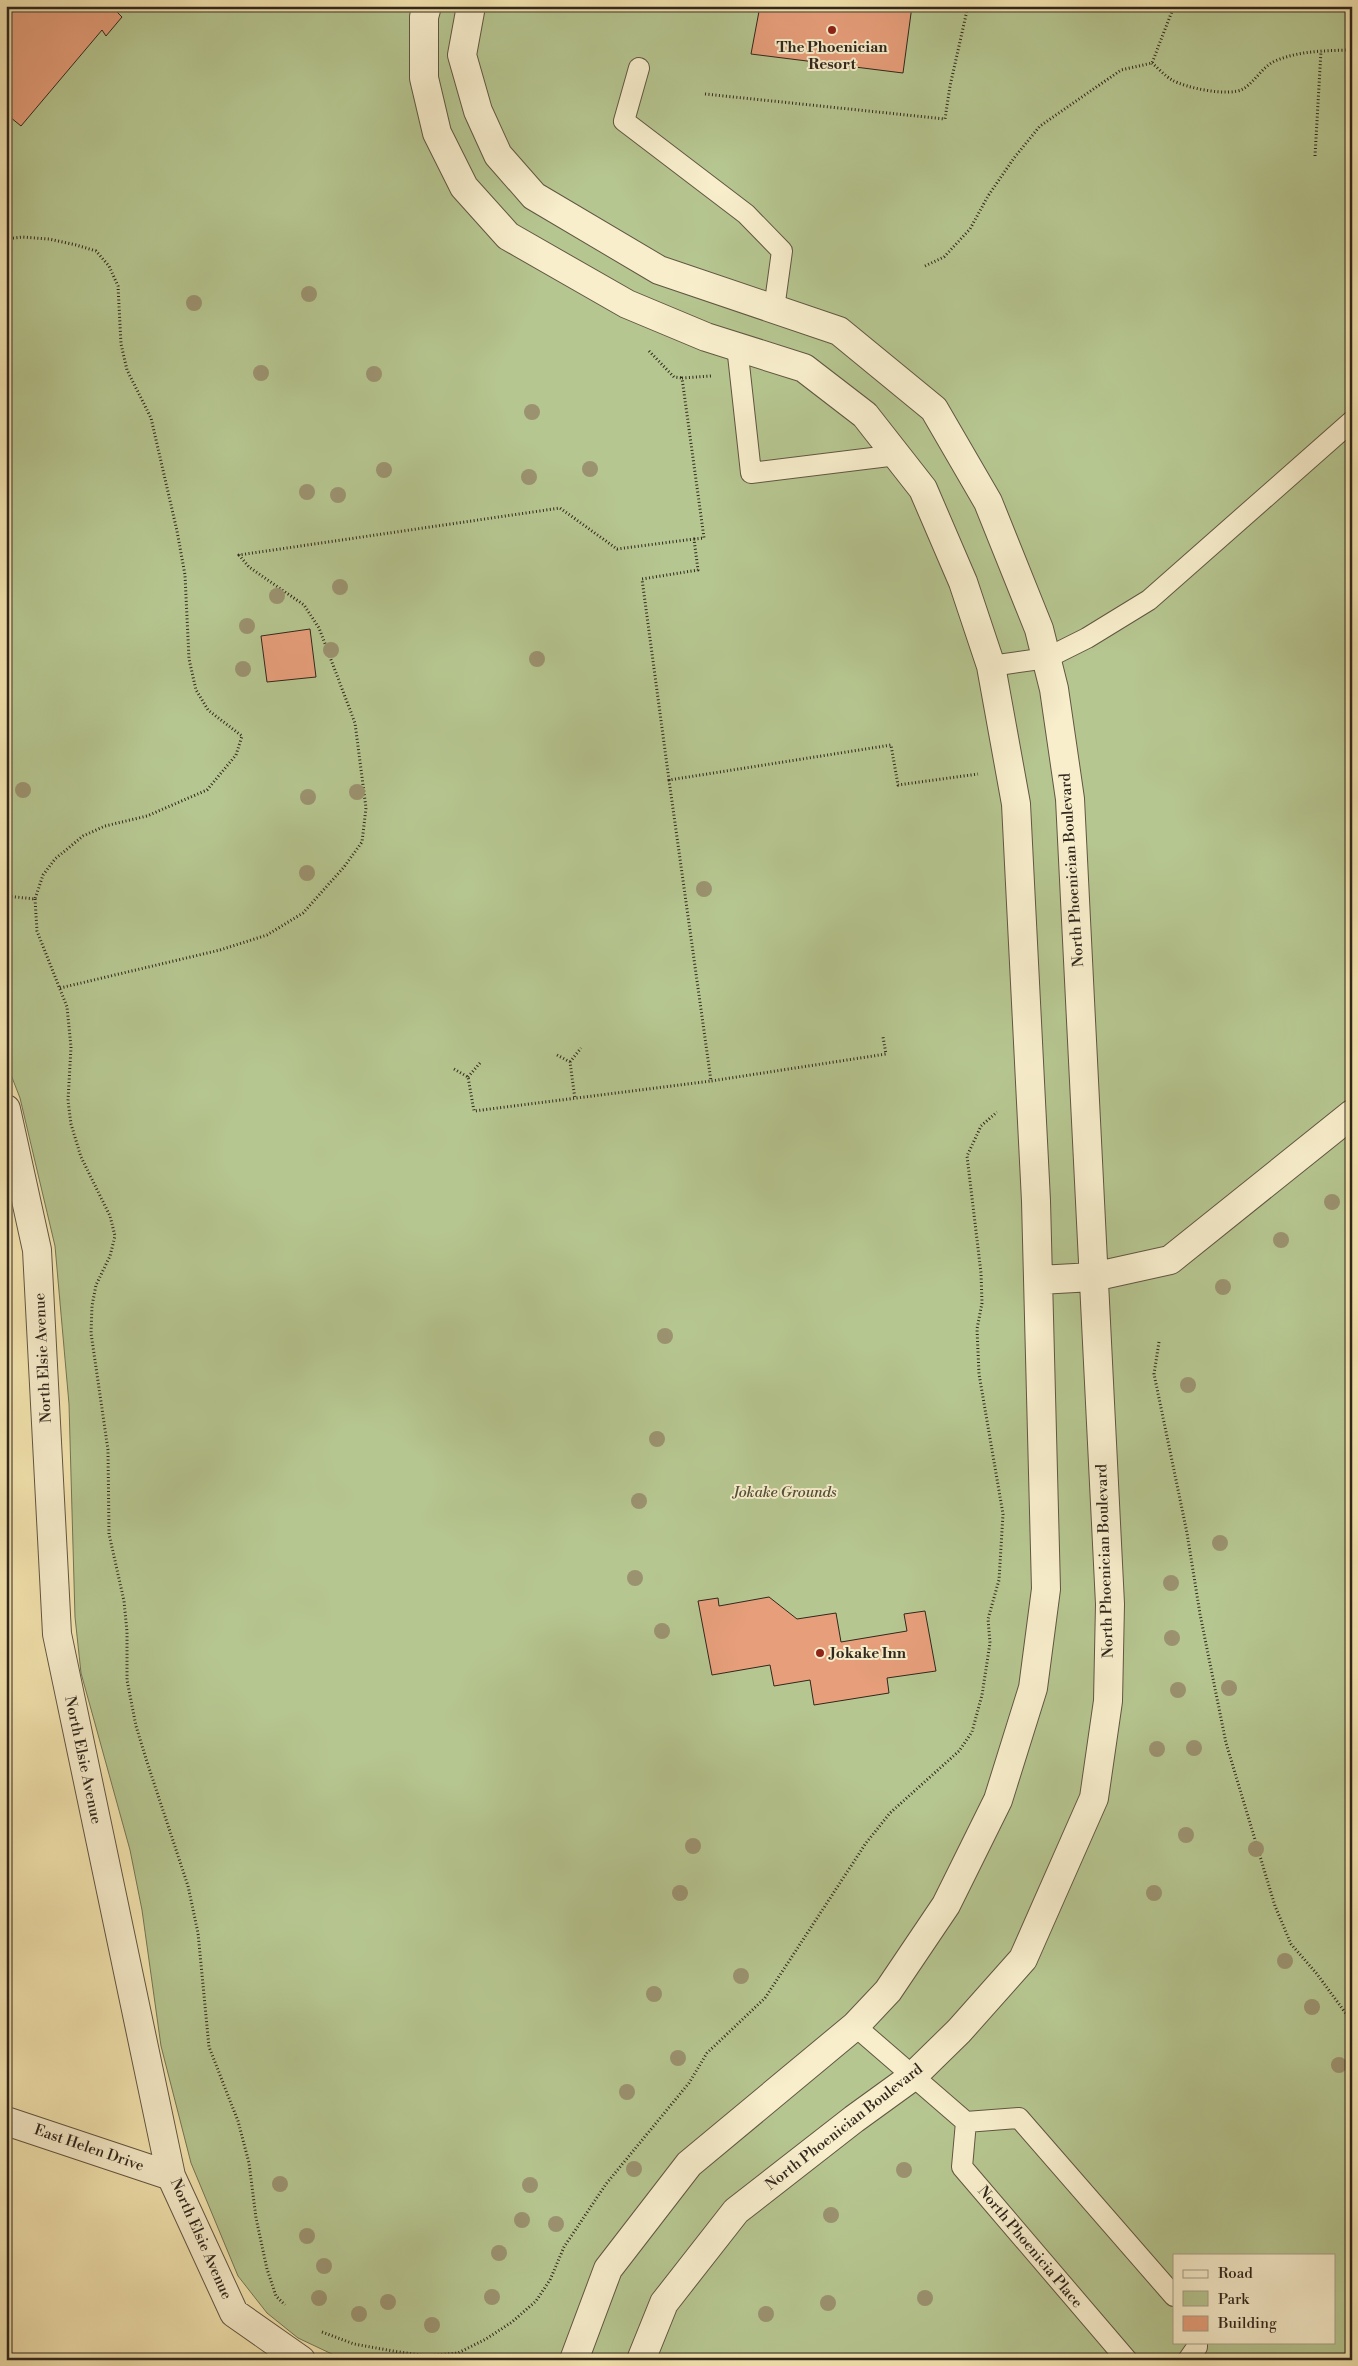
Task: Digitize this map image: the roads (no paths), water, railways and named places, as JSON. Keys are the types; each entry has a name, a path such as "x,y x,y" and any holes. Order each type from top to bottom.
{"street":[{"path":"427,6 424,17 424,78 437,133 464,187 508,236 627,304 706,337 804,368 865,415 923,489 963,582 991,666 1016,804 1038,1280 1046,1589 1033,1688 998,1800 946,1905 888,1991 855,2026 689,2164 608,2269 574,2360"},
{"name":"North Phoenician Boulevard","path":"471,6 462,55 478,111 498,155 534,196 659,270 839,331 934,410 988,502 1039,629 1054,689 1070,799 1110,1604 1108,1701 1094,1798 1023,1959 959,2031 912,2077 854,2119 736,2211 664,2303 642,2360"},
{"name":"North Elsie Avenue","path":"6,1109 37,1250 57,1634 171,2176 234,2312 301,2360"},
{"path":"1038,1280 1093,1277 1170,1260 1352,1114"},
{"name":"East Helen Drive","path":"6,2121 171,2176"}],"lane":[{"path":"639,68 624,121 746,214 782,251 774,309"},
{"path":"736,346 751,473 897,455"},
{"path":"991,666 1047,658 1087,638 1149,600 1352,421"},
{"path":"855,2026 966,2122 1019,2118 1173,2295"},
{"name":"North Phoenicia Place","path":"966,2122 962,2166 1127,2360"},
{"path":"1188,2360 1197,2344"}],"place":[{"name":"The Phoenician Resort","path":"832,30"},
{"name":"Jokake Inn","path":"820,1653"}],"park label":[{"name":"Jokake Grounds","path":"785,1492"}]}
